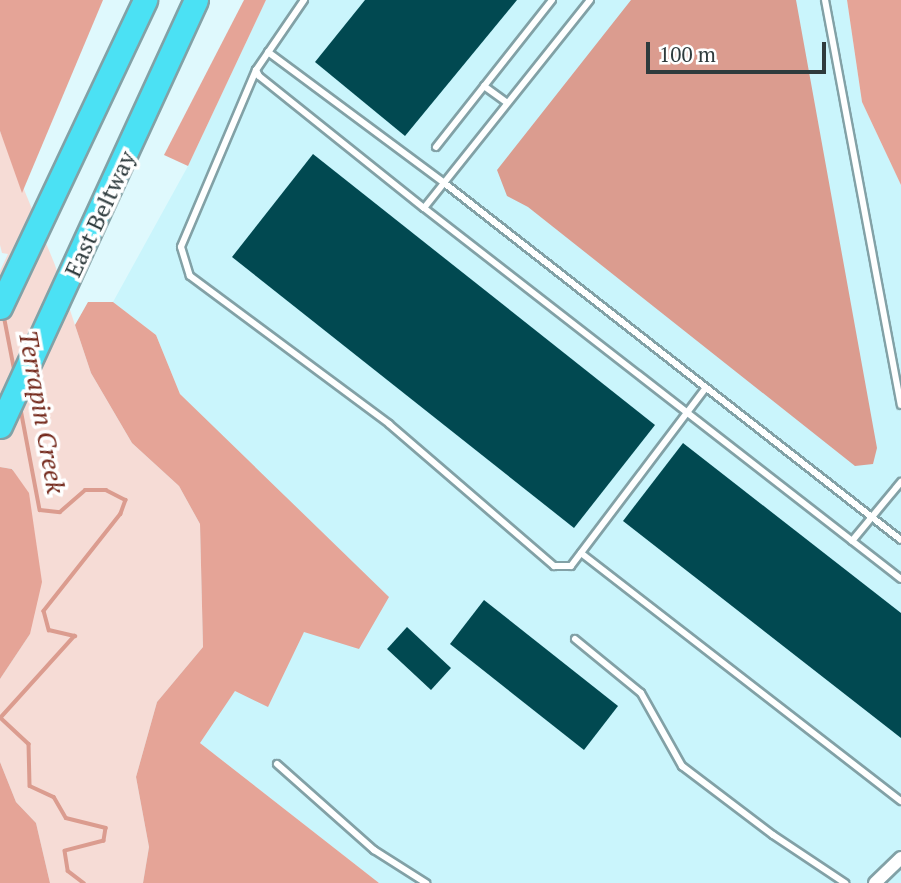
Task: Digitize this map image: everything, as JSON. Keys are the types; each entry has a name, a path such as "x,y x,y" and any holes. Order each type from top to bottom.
{"highway":[{"name":"East Beltway","path":"0,307 145,0"},
{"name":"East Beltway","path":"0,426 162,82 196,0"},
{"path":"162,82 206,0"}],"street":[{"path":"875,883 901,858"}],"lane":[{"path":"304,0 256,70 181,247 190,276 389,424 554,566 571,566 704,390"},
{"path":"436,147 552,0"},
{"path":"424,208 590,0"},
{"path":"825,0 901,405"},
{"path":"268,52 443,182 704,390 901,540"},
{"path":"256,70 424,208 901,579"},
{"path":"484,86 506,102"},
{"path":"852,541 901,482"},
{"path":"581,553 901,801"},
{"path":"575,639 641,693 682,766 773,835 845,883"},
{"path":"278,764 374,850 426,883"}],"shaded area":[{"path":"0,0 103,0 22,193 0,131"},
{"path":"244,0 266,0 188,166 164,155"},
{"path":"266,0 847,0 862,102 901,185 901,883 379,883 200,743 235,690 268,706 304,631 265,479 180,394 156,335 113,302 188,166"},
{"path":"631,0 796,0 877,448 873,464 855,466 528,207 507,196 497,170"},
{"path":"847,0 901,0 901,185 862,102"},
{"path":"0,131 55,265 91,373 132,443 179,486 200,524 203,647 157,702 136,777 149,847 143,883 50,883 36,823 16,802 0,762 0,679 30,634 13,469 0,467 0,271 8,254 2,253 0,245"},
{"path":"88,302 113,302 156,335 180,394 389,597 359,649 304,632 268,707 235,691 200,743 379,883 143,883 149,847 136,777 157,702 203,647 200,524 179,486 132,443 91,373 75,325"},
{"path":"0,467 12,469 29,493 42,582 30,634 0,679"},
{"path":"0,762 16,802 36,823 50,883 0,883"}],"building":[{"path":"365,0 517,0 405,136 315,62"},
{"path":"313,154 655,425 574,528 232,257"},
{"path":"683,443 901,613 901,738 623,521"},
{"path":"484,600 618,706 584,750 450,644"},
{"path":"407,627 451,668 431,690 387,649"}],"waterway":[{"name":"Terrapin Creek","path":"4,315 15,372"},
{"name":"Terrapin Creek","path":"20,404 40,510 60,512 85,490 106,490 126,500 121,514 44,611 49,630 75,636 1,718 29,744 30,786 54,797 66,818 106,828 104,841 65,851 68,871 84,883"}]}
